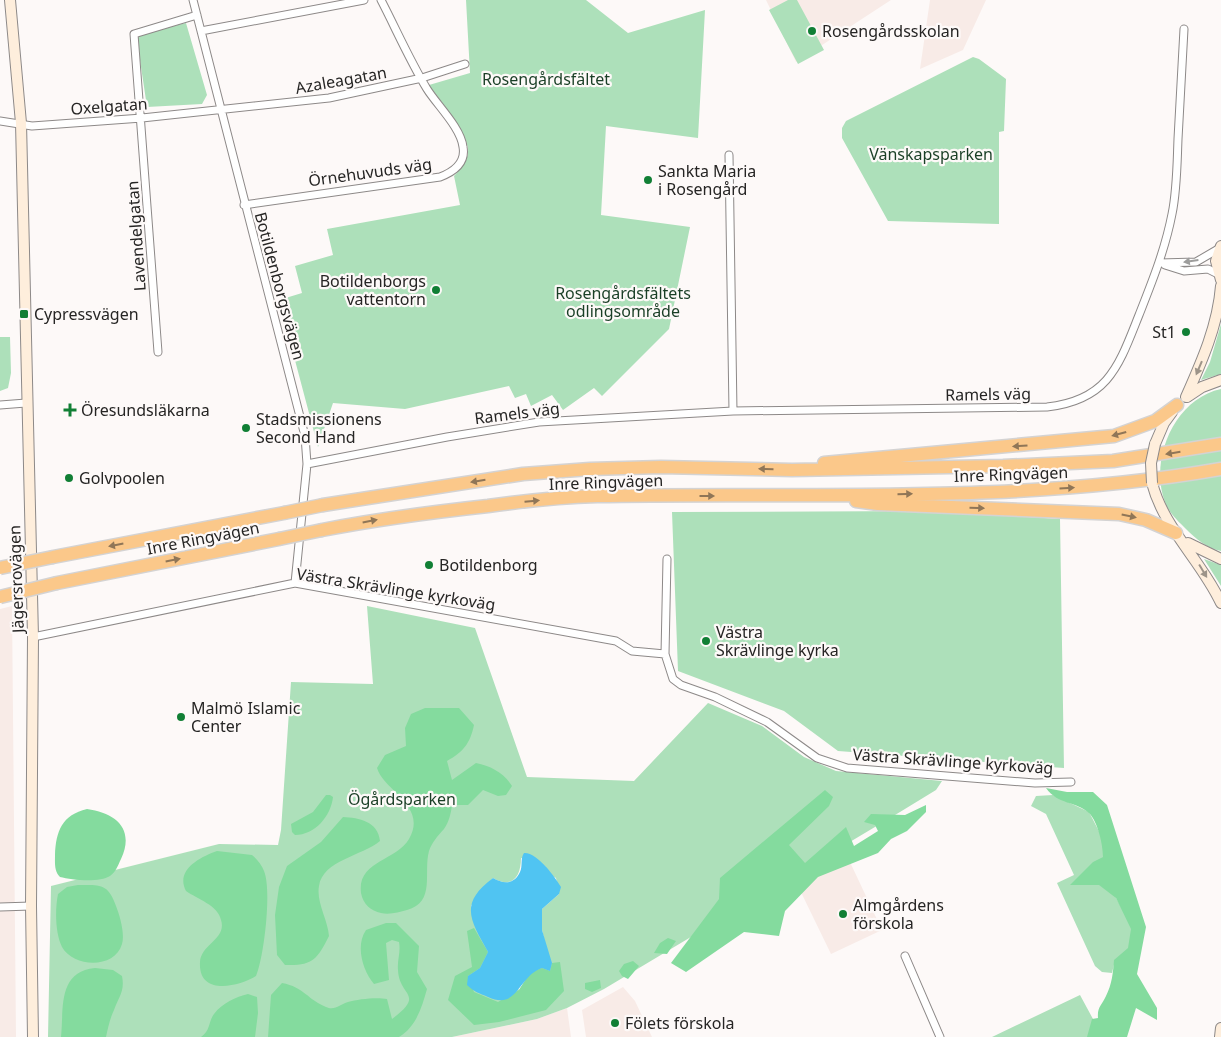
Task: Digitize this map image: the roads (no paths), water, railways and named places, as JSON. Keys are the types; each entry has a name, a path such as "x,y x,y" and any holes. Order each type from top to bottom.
{"highway":[{"path":"792,470 837,460 1114,436 1155,421 1182,401"},
{"name":"Inre Ringvägen","path":"0,568 323,505 523,474 661,467 792,470 1003,466 1113,460 1221,444"},
{"name":"Inre Ringvägen","path":"0,597 57,583 390,517 528,501 595,496 824,495 1007,491 1111,485 1221,469"},
{"path":"824,495 878,504 1119,514 1146,520 1179,537"}],"street":[{"name":"Jägersrovägen","path":"10,0 21,123 26,403 33,637 31,906 33,1037"},
{"name":"Botildenborgsvägen","path":"193,0 244,205 305,436 307,464 295,583"},
{"path":"200,32 364,0"},
{"name":"Örnehuvuds väg","path":"244,205 329,191 399,184 449,174 459,165 463,146 458,133 422,78 381,0"},
{"name":"Lavendelgatan","path":"158,352 142,118 134,34 197,15"},
{"name":"Ramels väg","path":"307,464 447,437 539,422 734,411 1066,405 1092,394 1114,372 1124,354 1160,263 1175,196 1184,29"},
{"name":"Azaleagatan","path":"220,110 328,98 422,78 465,64"},
{"name":"Oxelgatan","path":"0,121 32,126 220,110"},
{"path":"729,155 734,411"},
{"path":"1160,263 1196,262 1220,247"},
{"path":"1220,247 1216,261 1220,277"},
{"path":"1160,263 1184,271 1203,269 1220,277"},
{"path":"1182,401 1215,322 1220,305 1221,286"},
{"path":"1221,380 1202,387 1182,401 1164,423 1155,444 1151,463 1152,483 1158,504 1202,568 1221,603"},
{"path":"0,405 26,403"},
{"path":"1179,537 1200,551 1221,558"},
{"name":"Västra Skrävlinge kyrkoväg","path":"667,559 665,654 673,679 681,685 715,697 767,722 817,758 839,765 949,777 1036,783 1071,782"},
{"name":"Västra Skrävlinge kyrkoväg","path":"33,637 295,583 616,640 632,650 665,654"},
{"path":"0,907 31,906"},
{"path":"905,956 940,1037"},
{"path":"1220,1037 1221,1028"}],"water":[{"path":"524,853 534,856 540,861 561,887 559,894 542,909 542,930 552,963 550,971 542,968 534,972 512,996 498,1000 477,992 467,985 468,976 480,968 488,952 473,922 472,905 475,896 482,887 493,878 508,882 518,876"}],"place":[{"name":"Rosengårdsskolan","path":"812,31"},
{"name":"Sankta Maria i Rosengård","path":"648,180"},
{"name":"Botildenborgs vattentorn","path":"436,290"},
{"name":"Cypressvägen","path":"24,314"},
{"name":"St1","path":"1186,332"},
{"name":"Öresundsläkarna","path":"70,410"},
{"name":"Stadsmissionens Second Hand","path":"246,428"},
{"name":"Golvpoolen","path":"69,478"},
{"name":"Botildenborg","path":"429,565"},
{"name":"Västra Skrävlinge kyrka","path":"706,641"},
{"name":"Malmö Islamic Center","path":"181,717"},
{"name":"Almgårdens förskola","path":"843,914"},
{"name":"Fölets förskola","path":"615,1023"}],"park label":[{"name":"Rosengårdsfältet","path":"546,79"},
{"name":"Vänskapsparken","path":"931,154"},
{"name":"Rosengårdsfältets odlingsområde","path":"623,302"},
{"name":"Ögårdsparken","path":"402,799"}]}
